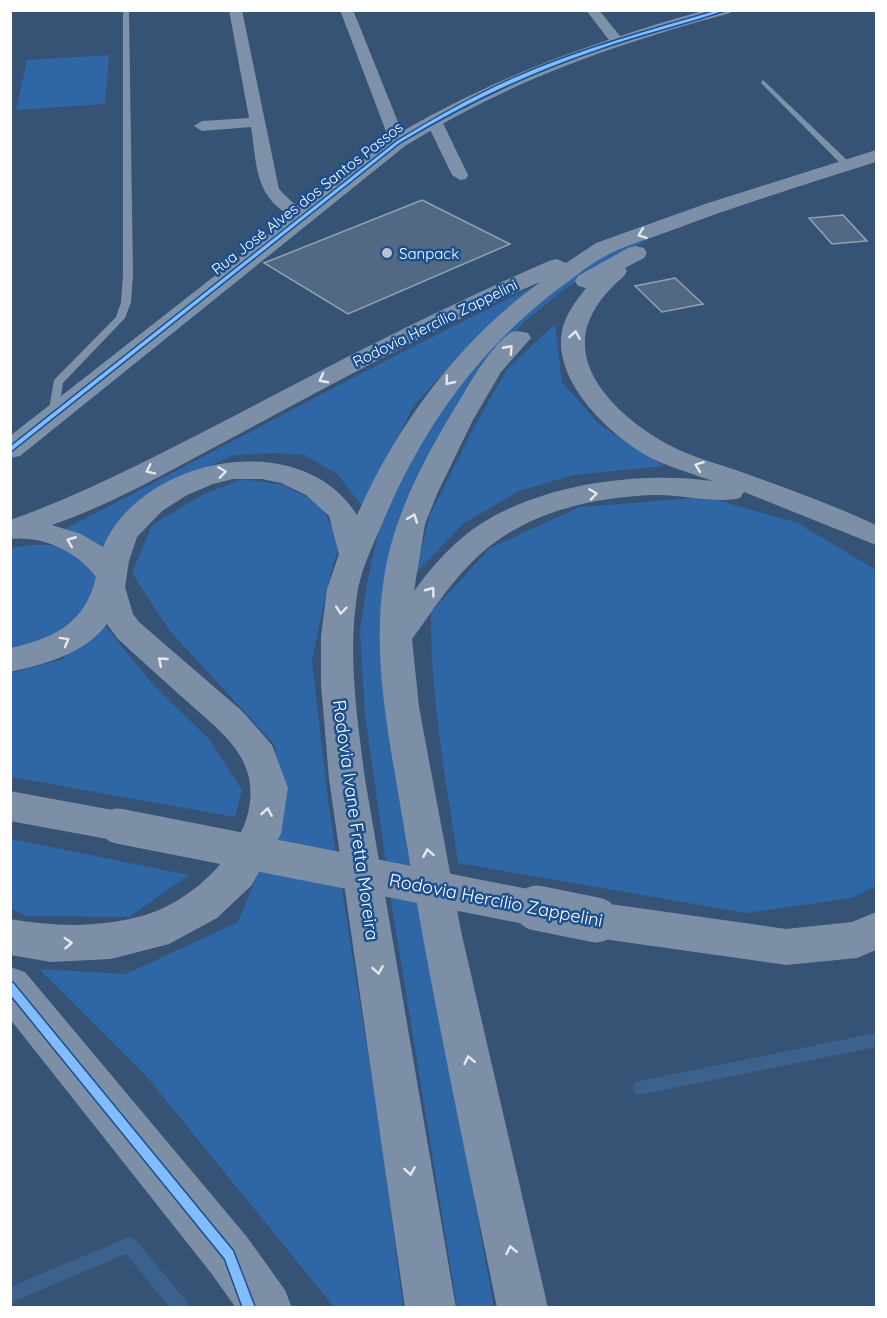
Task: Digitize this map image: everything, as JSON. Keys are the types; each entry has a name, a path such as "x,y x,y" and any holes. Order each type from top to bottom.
{"main road":[{"name":"Rodovia Hercílio Zappelini","path":"14,530 67,510 150,470 459,309 604,248 712,208 876,156"},
{"path":"523,1308 441,931 402,707 396,638 399,579 410,524 460,420 491,369 532,323 572,290 636,253 701,227 876,168"},
{"name":"Rodovia Ivane Fretta Moreira","path":"431,1308 347,779 339,704 338,638 342,599 354,554 394,468 424,415 448,382 486,340 552,282 604,248"},
{"path":"636,253 603,284 585,305 573,339 576,358 588,389 610,416 663,452 833,516 876,536"},
{"path":"10,660 38,654 69,640 93,621 107,599 117,551 129,526 166,494 191,480 219,471 246,470 280,473 310,483 341,512 354,554"},
{"path":"396,638 445,573 472,544 507,520 554,503 604,492 679,486 731,492 833,516"},
{"path":"10,937 51,944 111,940 155,931 203,906 237,874 264,827 270,788 259,755 230,720 128,630 118,616 111,582 95,555 84,546 54,534 14,530"},
{"name":"Rodovia Hercílio Zappelini","path":"10,806 596,920 786,947 857,940 876,930"},
{"path":"10,986 229,1255 267,1308"}],"street":[{"path":"235,10 271,190 276,198 286,206 306,217"},
{"path":"346,10 398,142"},
{"path":"592,10 617,41"},
{"name":"Rua José Alves dos Santos Passos","path":"10,450 398,142 433,119 524,73 617,41 725,10"},
{"path":"433,119 460,175"},
{"path":"202,126 256,122"}],"lane":[{"path":"53,415 58,382 120,318 126,302 128,275 126,10"},
{"path":"763,82 847,165"}],"shaded area":[{"path":"109,55 105,104 16,110 27,60"},
{"path":"653,236 566,288 525,321 484,367 383,633 420,902 494,1307 457,1307 392,907 365,714 360,631 368,578 381,521 434,415 470,365 555,285 619,246"},
{"path":"532,287 454,361 413,407 363,507 337,474 304,455 276,453 235,455 165,485 100,552 61,531 354,377"},
{"path":"555,324 562,382 600,425 664,466 573,475 519,491 464,523 415,574 430,515 474,427 508,368"},
{"path":"242,479 284,485 320,504 340,542 328,584 312,661 329,807 382,1144 403,1307 334,1307 147,1077 39,969 126,974 238,922 286,803 274,744 169,630 132,573 152,525 202,495"},
{"path":"706,497 798,523 876,570 876,886 852,898 746,913 458,863 436,706 431,612 490,548 580,507"},
{"path":"51,545 70,550 95,570 99,584 85,615 46,641 11,648 11,548"},
{"path":"101,621 155,687 210,740 242,790 235,817 11,777 11,673 63,659"},
{"path":"11,839 189,875 129,917 28,916 11,909"}],"building":[{"name":"Sanpack","path":"422,200 510,244 348,314 264,263"},
{"path":"843,215 867,241 832,244 809,218"},
{"path":"675,278 703,304 662,312 635,286"}],"waterway":[{"path":"639,1088 876,1040"},
{"path":"10,1295 129,1245 181,1308"}],"cycle path":[{"path":"10,450 398,142 437,118 516,79 597,48 725,10"},
{"path":"10,986 229,1255 249,1308"}],"place":[{"name":"Sanpack","path":"387,253"}]}
